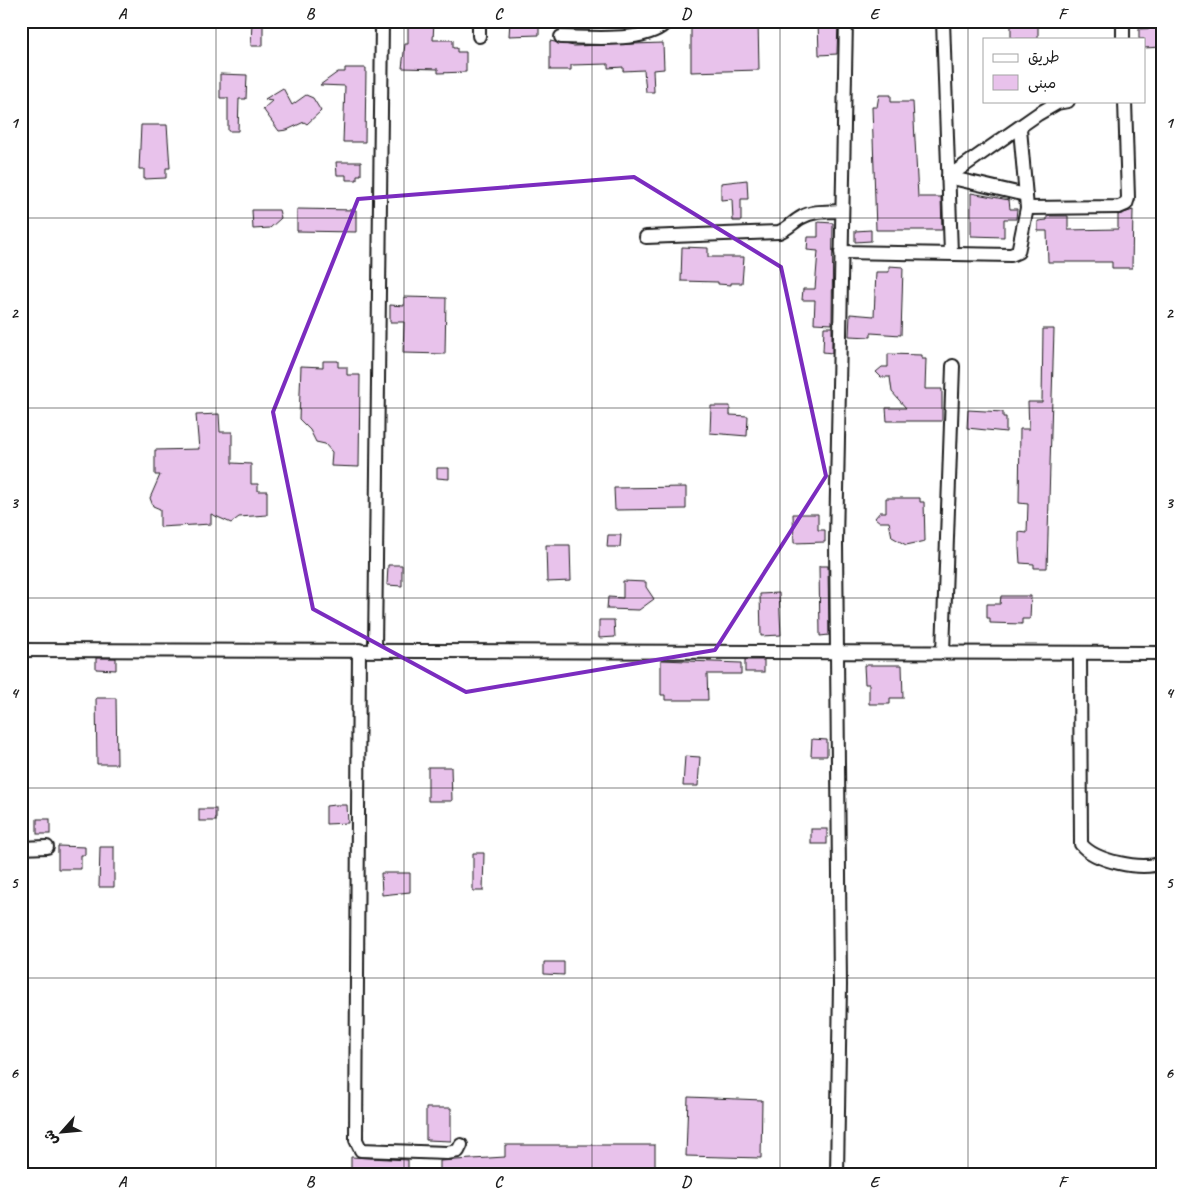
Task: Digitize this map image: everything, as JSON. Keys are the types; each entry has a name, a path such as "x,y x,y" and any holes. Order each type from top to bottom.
{"street":[{"path":"375,650 382,21"},
{"path":"479,21 479,36"},
{"path":"561,38 640,35 656,31 667,21"},
{"path":"837,1174 840,985 837,821 838,651 836,543 846,21"},
{"path":"943,21 951,252"},
{"path":"1123,21 1123,38"},
{"path":"948,177 1057,103 1062,102"},
{"path":"948,177 1027,202 1031,206 1119,207 1126,204 1128,198 1125,102"},
{"path":"841,252 1015,254 1020,248 1027,202 1020,129"},
{"path":"646,237 779,232 791,227 800,217 814,212 841,211"},
{"path":"943,652 953,366"},
{"path":"21,650 1162,653"},
{"path":"359,650 356,1140 361,1150 458,1152 461,1145"},
{"path":"1080,653 1081,844 1087,852 1139,867 1149,867 1162,863"},
{"path":"21,848 47,847"},
{"path":"21,1166 24,1174"}],"highlighted area":[{"path":"634,177 781,267 826,476 715,650 466,692 313,609 273,412 358,199"}],"building":[{"path":"252,21 263,21 263,46 251,46"},
{"path":"408,21 434,21 433,40 453,40 453,48 457,48 457,52 466,52 466,72 438,73 438,69 402,68 405,44 408,44"},
{"path":"510,21 534,21 534,24 539,24 539,35 509,36"},
{"path":"708,21 758,21 759,70 691,72 691,25 708,24"},
{"path":"818,21 838,21 837,54 819,55"},
{"path":"1011,21 1038,21 1038,38 1011,38"},
{"path":"1162,28 1162,47 1146,48 1146,38 1139,38 1139,29"},
{"path":"550,41 574,46 663,43 664,69 653,70 654,92 646,92 644,70 623,71 623,67 608,68 608,64 571,65 571,70 550,70"},
{"path":"345,68 366,68 365,142 343,142 345,86 320,85 338,72 345,72"},
{"path":"220,74 247,75 246,99 239,99 238,131 228,131 228,98 220,98"},
{"path":"283,88 292,105 306,95 313,98 321,111 307,124 304,122 287,130 279,131 263,109 273,100 265,99"},
{"path":"879,95 891,95 891,102 913,102 918,197 941,197 942,230 876,230 872,107 877,107"},
{"path":"141,125 167,125 170,168 166,168 166,178 144,179 144,169 139,169"},
{"path":"336,162 361,162 361,175 357,175 357,180 346,180 346,175 337,175"},
{"path":"747,180 748,199 741,199 741,221 733,221 732,199 721,200 721,183"},
{"path":"971,193 1009,200 1010,209 1017,209 1016,219 1004,219 1004,237 971,236"},
{"path":"297,209 356,210 356,232 297,231"},
{"path":"252,210 279,210 281,218 270,228 253,229"},
{"path":"1133,210 1132,268 1112,268 1112,262 1048,262 1047,231 1038,231 1038,221 1047,220 1047,216 1068,216 1068,230 1118,229 1118,215"},
{"path":"818,222 833,223 832,324 814,323 815,300 802,300 803,289 815,289 818,251 807,250 808,237 818,237"},
{"path":"871,230 871,241 855,242 855,231"},
{"path":"682,247 708,248 708,257 744,257 742,283 731,283 731,285 718,284 718,282 681,281"},
{"path":"889,266 903,267 901,335 871,333 871,337 849,336 850,314 874,316 876,272 889,272"},
{"path":"404,297 446,298 445,354 403,353 404,322 390,322 390,305 404,306"},
{"path":"824,327 832,327 832,353 823,352"},
{"path":"1043,329 1054,329 1047,568 1034,568 1034,564 1020,563 1019,532 1027,533 1028,504 1019,503 1020,429 1029,429 1028,402 1042,402"},
{"path":"888,354 922,355 922,359 926,359 925,389 942,389 942,421 887,421 886,408 906,408 892,392 890,377 881,377 876,372 882,367 888,367"},
{"path":"323,361 338,361 338,367 347,367 347,375 360,375 359,467 331,466 332,452 325,444 316,442 310,430 299,419 301,366 323,367"},
{"path":"711,406 730,406 730,415 748,416 747,436 710,433"},
{"path":"968,410 1003,412 1003,417 1006,417 1006,432 967,428"},
{"path":"219,414 220,432 232,432 232,463 251,464 251,484 258,484 258,491 267,491 267,515 239,517 231,523 211,514 211,524 160,527 160,509 153,506 150,498 160,475 155,475 155,450 199,449 196,415"},
{"path":"437,468 449,468 449,479 437,478"},
{"path":"686,487 686,509 615,510 614,488"},
{"path":"886,498 920,498 920,502 924,502 925,541 906,545 892,537 889,522 880,522 875,518 880,512 886,512"},
{"path":"793,514 818,514 818,530 825,530 825,542 794,543"},
{"path":"608,535 621,535 620,547 607,547"},
{"path":"546,545 570,545 571,581 547,582"},
{"path":"388,565 402,565 402,586 387,585"},
{"path":"819,566 828,566 829,635 820,636"},
{"path":"623,581 646,582 646,587 654,599 639,610 607,609 608,597 623,598"},
{"path":"779,593 781,635 761,636 760,594"},
{"path":"1001,596 1031,596 1030,619 1022,619 1022,624 990,623 990,618 987,618 987,604 1000,604"},
{"path":"599,620 614,620 615,637 599,638"},
{"path":"96,658 116,658 116,670 96,669"},
{"path":"661,660 741,663 741,674 707,674 708,700 665,700 665,695 661,695"},
{"path":"745,660 764,660 764,672 745,672"},
{"path":"864,665 902,665 903,698 890,698 890,704 869,704 869,684 865,684"},
{"path":"96,698 116,698 117,764 97,764"},
{"path":"812,739 827,740 827,756 811,756"},
{"path":"685,756 700,757 698,786 683,786"},
{"path":"428,767 451,767 452,801 428,801"},
{"path":"347,805 348,823 326,824 326,806"},
{"path":"199,809 216,809 216,821 199,821"},
{"path":"37,819 50,819 50,834 37,834"},
{"path":"811,829 827,829 827,844 811,844"},
{"path":"58,846 85,847 85,855 81,855 81,869 58,869"},
{"path":"100,847 114,847 114,887 99,887"},
{"path":"473,853 484,853 483,891 473,891"},
{"path":"381,873 410,873 410,892 382,895"},
{"path":"544,962 564,962 564,975 544,974"},
{"path":"688,1097 762,1100 761,1158 686,1156"},
{"path":"426,1108 451,1108 451,1141 426,1140"},
{"path":"505,1145 655,1145 655,1174 440,1174 440,1161 505,1157"},
{"path":"351,1157 408,1160 408,1174 351,1174"}]}
